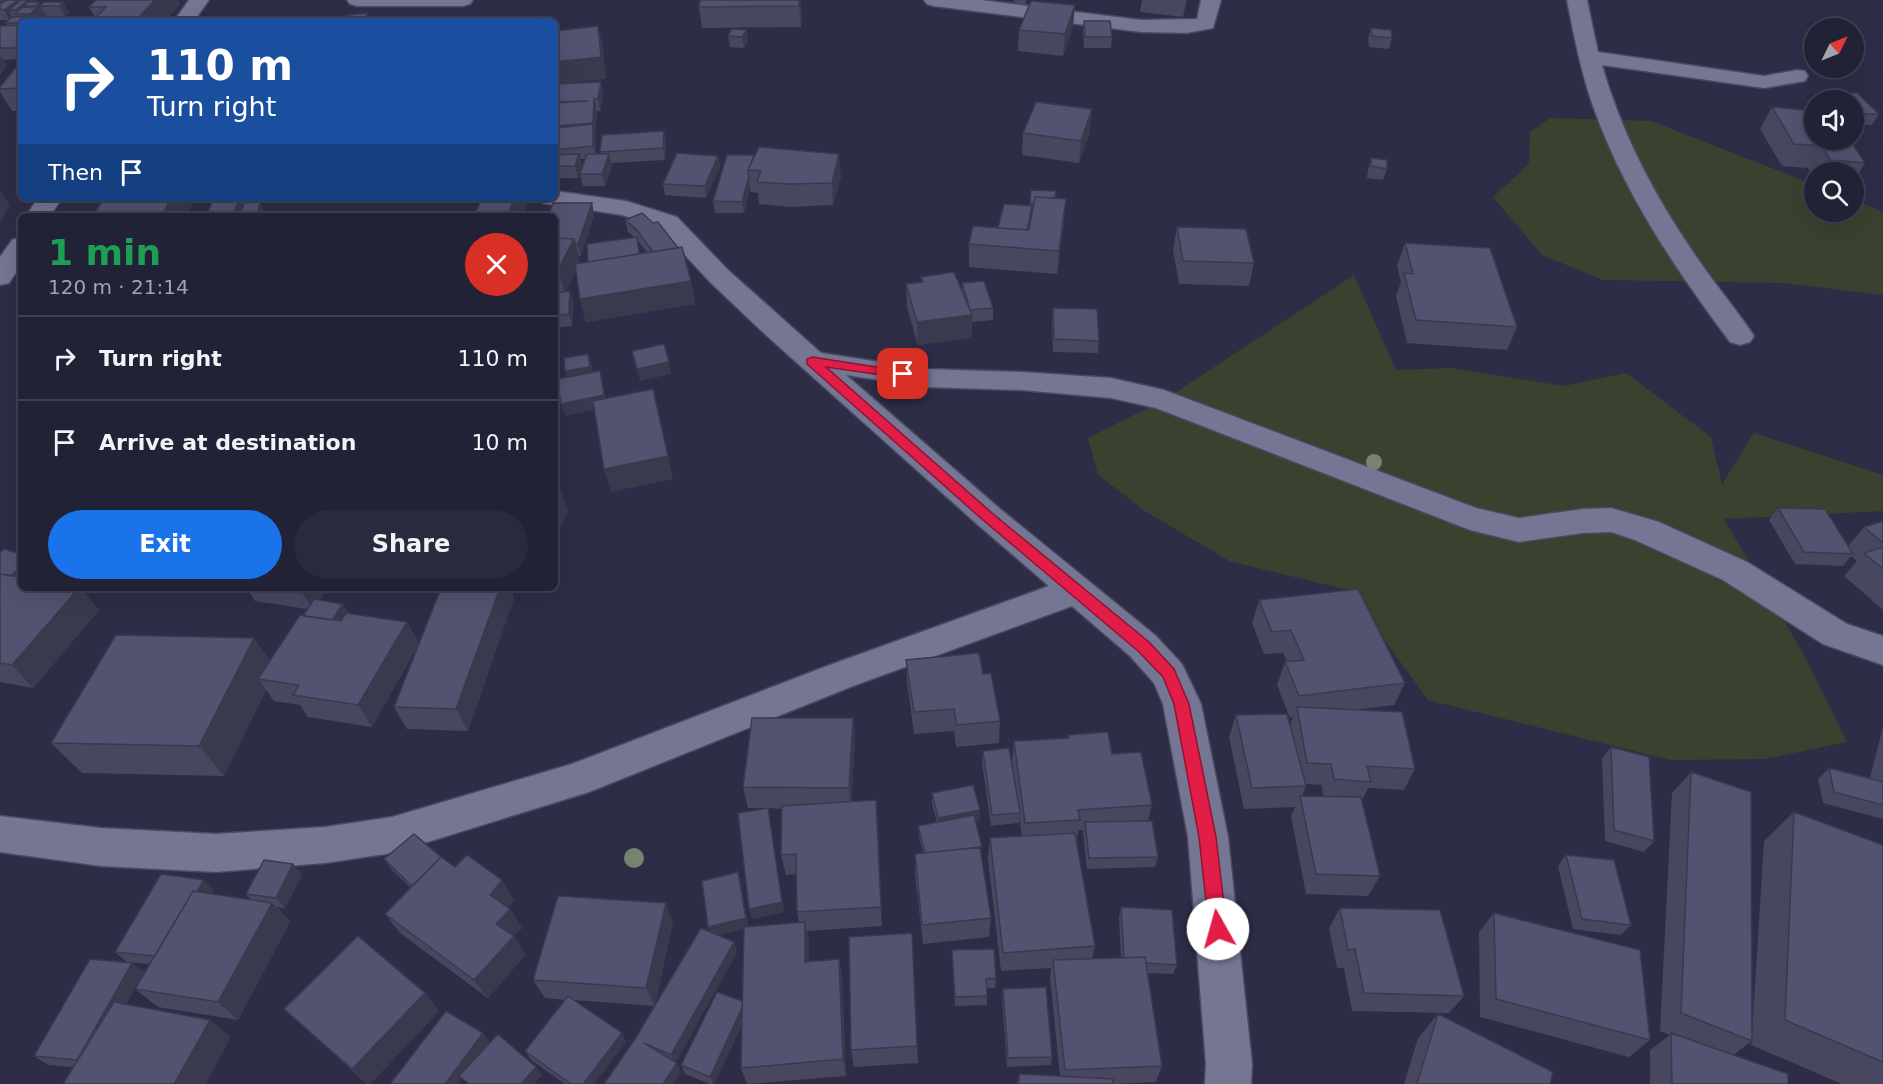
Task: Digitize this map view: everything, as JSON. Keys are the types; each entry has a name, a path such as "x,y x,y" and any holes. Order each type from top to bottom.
{"street":[{"path":"186,18 199,0"},
{"path":"357,0 434,10 463,0"},
{"path":"933,0 1129,24 1187,27 1206,24 1211,0"},
{"path":"1577,0 1589,57 1611,123 1660,221 1686,264 1740,336"},
{"path":"1589,57 1764,82 1797,76"},
{"path":"558,199 626,208 668,222 719,276 812,361 988,516 1143,646 1169,674 1182,704 1208,837 1229,1064 1228,1084"},
{"path":"0,277 18,249"},
{"path":"812,361 926,378 1022,381 1111,388 1164,400 1470,518 1519,530 1583,521 1611,520 1647,531 1735,571 1835,634 1883,651"},
{"path":"0,834 101,847 216,853 325,845 392,835 575,780 840,676 1077,590"}],"green space":[{"path":"1550,118 1651,121 1804,181 1804,222 1864,222 1864,204 1883,212 1883,295 1783,283 1603,280 1542,255 1493,197 1529,164 1530,132"},
{"path":"1354,275 1396,370 1452,368 1564,386 1626,373 1711,437 1722,484 1754,433 1883,475 1883,511 1724,519 1804,655 1847,742 1765,759 1670,760 1428,700 1348,590 1229,561 1145,511 1098,475 1088,438 1164,400"}],"building":[{"path":"7,0 18,0 4,10 0,9 0,4"},
{"path":"21,0 28,0 16,10 9,10"},
{"path":"96,0 155,0 138,18 95,18 106,7 89,7"},
{"path":"700,0 799,0 799,6 699,7"},
{"path":"1031,1 1075,5 1065,34 1019,30"},
{"path":"28,2 40,2 36,6 24,6"},
{"path":"44,2 63,2 59,6 40,6"},
{"path":"23,7 37,8 30,14 15,14"},
{"path":"367,13 366,18 341,18 341,16"},
{"path":"28,16 18,18 18,23 5,23 12,17"},
{"path":"1084,21 1110,21 1112,37 1085,37"},
{"path":"18,25 18,44 15,48 0,48 0,26"},
{"path":"598,26 601,57 558,62 558,31"},
{"path":"1371,28 1391,30 1392,38 1372,36"},
{"path":"732,29 747,30 742,37 728,36"},
{"path":"18,65 18,88 0,89"},
{"path":"601,82 598,99 594,99 593,123 558,126 558,103 588,101 558,102 558,84"},
{"path":"1864,100 1879,114 1864,114"},
{"path":"1036,102 1092,109 1081,141 1023,133"},
{"path":"1772,107 1804,110 1804,145 1794,144"},
{"path":"593,124 593,146 558,150 558,128"},
{"path":"664,131 663,148 600,152 602,135"},
{"path":"759,147 839,154 832,183 757,182 761,171 748,170"},
{"path":"1824,150 1857,150 1865,163 1864,162 1830,160"},
{"path":"677,153 718,156 705,186 663,184"},
{"path":"579,154 575,166 558,166 558,155"},
{"path":"587,154 609,154 602,174 580,174"},
{"path":"727,155 754,155 748,170 749,176 742,202 713,201"},
{"path":"1371,158 1387,160 1387,169 1371,166"},
{"path":"1031,190 1056,191 1055,198 1035,197 1034,203 1030,203"},
{"path":"1035,197 1066,199 1059,251 969,244 973,226 1029,230"},
{"path":"102,201 170,201 164,212 95,213"},
{"path":"213,201 239,201 233,213 207,213"},
{"path":"481,201 514,201 508,213 475,213"},
{"path":"260,202 258,213 241,213 244,203"},
{"path":"553,203 592,203 578,244 575,244 574,239 558,238 558,213 549,213"},
{"path":"1004,204 1032,206 1027,230 998,228"},
{"path":"642,213 653,223 658,222 678,248 653,252 636,229 625,220"},
{"path":"1177,227 1246,229 1254,263 1183,261"},
{"path":"637,237 639,254 588,262 587,244"},
{"path":"558,238 574,239 558,270"},
{"path":"1405,243 1490,248 1517,327 1416,320 1404,273 1413,274"},
{"path":"682,247 691,281 580,299 575,264"},
{"path":"954,272 972,315 917,322 906,284 923,282 921,277"},
{"path":"984,281 993,308 970,310 962,283"},
{"path":"570,291 569,314 558,316 558,293"},
{"path":"1053,308 1097,309 1099,341 1054,339"},
{"path":"664,344 669,362 637,369 632,351"},
{"path":"588,354 590,367 565,371 564,358"},
{"path":"600,371 604,395 561,404 558,379"},
{"path":"653,389 668,456 604,469 593,401"},
{"path":"1778,508 1825,509 1853,554 1804,552"},
{"path":"1883,521 1883,543 1864,527"},
{"path":"1883,547 1883,569 1864,553"},
{"path":"4,549 18,553 18,569 11,576 0,574 0,553"},
{"path":"0,574 18,577 18,591 76,591 12,665 0,663"},
{"path":"1358,589 1405,683 1299,696 1285,662 1304,660 1291,630 1272,632 1259,600"},
{"path":"440,591 499,591 456,709 394,707"},
{"path":"314,599 343,604 332,620 303,616"},
{"path":"346,613 407,622 358,705 293,695 299,685 258,679 300,615 341,621"},
{"path":"116,635 254,638 199,746 51,743"},
{"path":"979,653 983,674 991,673 1000,721 957,725 954,709 914,712 906,660"},
{"path":"1297,707 1402,712 1415,769 1367,766 1371,782 1334,779 1331,764 1307,763"},
{"path":"1287,714 1306,786 1252,788 1236,715"},
{"path":"752,718 853,718 849,788 743,787"},
{"path":"1108,732 1112,754 1141,752 1152,805 1078,810 1080,820 1025,823 1014,741 1069,738 1068,735"},
{"path":"1611,747 1649,757 1654,841 1614,830"},
{"path":"1009,748 1020,813 992,815 983,751"},
{"path":"1829,768 1883,782 1883,805 1834,792"},
{"path":"1691,772 1751,792 1752,1041 1681,1013"},
{"path":"973,785 980,810 938,818 932,793"},
{"path":"1300,796 1361,797 1380,876 1316,874"},
{"path":"876,800 881,907 797,912 796,854 781,855 782,806"},
{"path":"768,808 782,902 749,909 738,813"},
{"path":"1794,812 1883,845 1883,1062 1785,1020"},
{"path":"974,815 982,847 925,853 918,826"},
{"path":"1152,821 1158,857 1089,858 1085,822"},
{"path":"1075,833 1095,946 1003,953 990,838"},
{"path":"414,834 441,857 412,886 384,859"},
{"path":"980,847 991,918 922,925 915,854"},
{"path":"467,855 502,880 490,895 510,909 496,924 514,936 474,980 385,914 441,857 455,867"},
{"path":"1566,855 1614,860 1631,925 1582,919"},
{"path":"264,860 293,864 276,898 246,894"},
{"path":"738,872 746,918 708,927 702,881"},
{"path":"161,874 204,880 197,892 193,891 155,956 115,952"},
{"path":"193,891 272,903 218,1002 135,989"},
{"path":"558,896 666,903 646,988 533,980"},
{"path":"1121,907 1172,910 1177,965 1146,963 1145,957 1124,958"},
{"path":"1340,908 1440,910 1464,996 1364,993 1355,949 1348,950"},
{"path":"1494,913 1640,950 1650,1040 1496,999"},
{"path":"805,922 805,962 839,959 843,1059 741,1068 744,927"},
{"path":"701,928 734,942 671,1055 644,1043 677,1063 663,1084 604,1084 635,1039"},
{"path":"912,933 917,1046 851,1050 849,937"},
{"path":"358,936 425,993 352,1069 284,1009"},
{"path":"994,949 996,978 986,979 987,996 955,997 952,950"},
{"path":"1145,957 1162,1066 1065,1070 1053,960"},
{"path":"90,959 132,963 77,1060 34,1056"},
{"path":"1046,987 1052,1057 1008,1058 1003,989"},
{"path":"717,992 742,1001 742,1008 710,1077 681,1065"},
{"path":"568,996 622,1033 583,1084 571,1084 525,1051"},
{"path":"114,1002 210,1020 174,1084 63,1084"},
{"path":"446,1011 483,1033 445,1084 390,1084"},
{"path":"1438,1014 1553,1072 1550,1084 1417,1084"},
{"path":"1671,1033 1788,1074 1788,1084 1672,1084"},
{"path":"498,1034 536,1067 521,1084 469,1084 459,1076"},
{"path":"1019,1074 1113,1079 1113,1084 1019,1084"}],"route":[{"path":"903,374 812,361 988,516 1143,646 1169,674 1182,704 1208,837 1218,929"}]}
